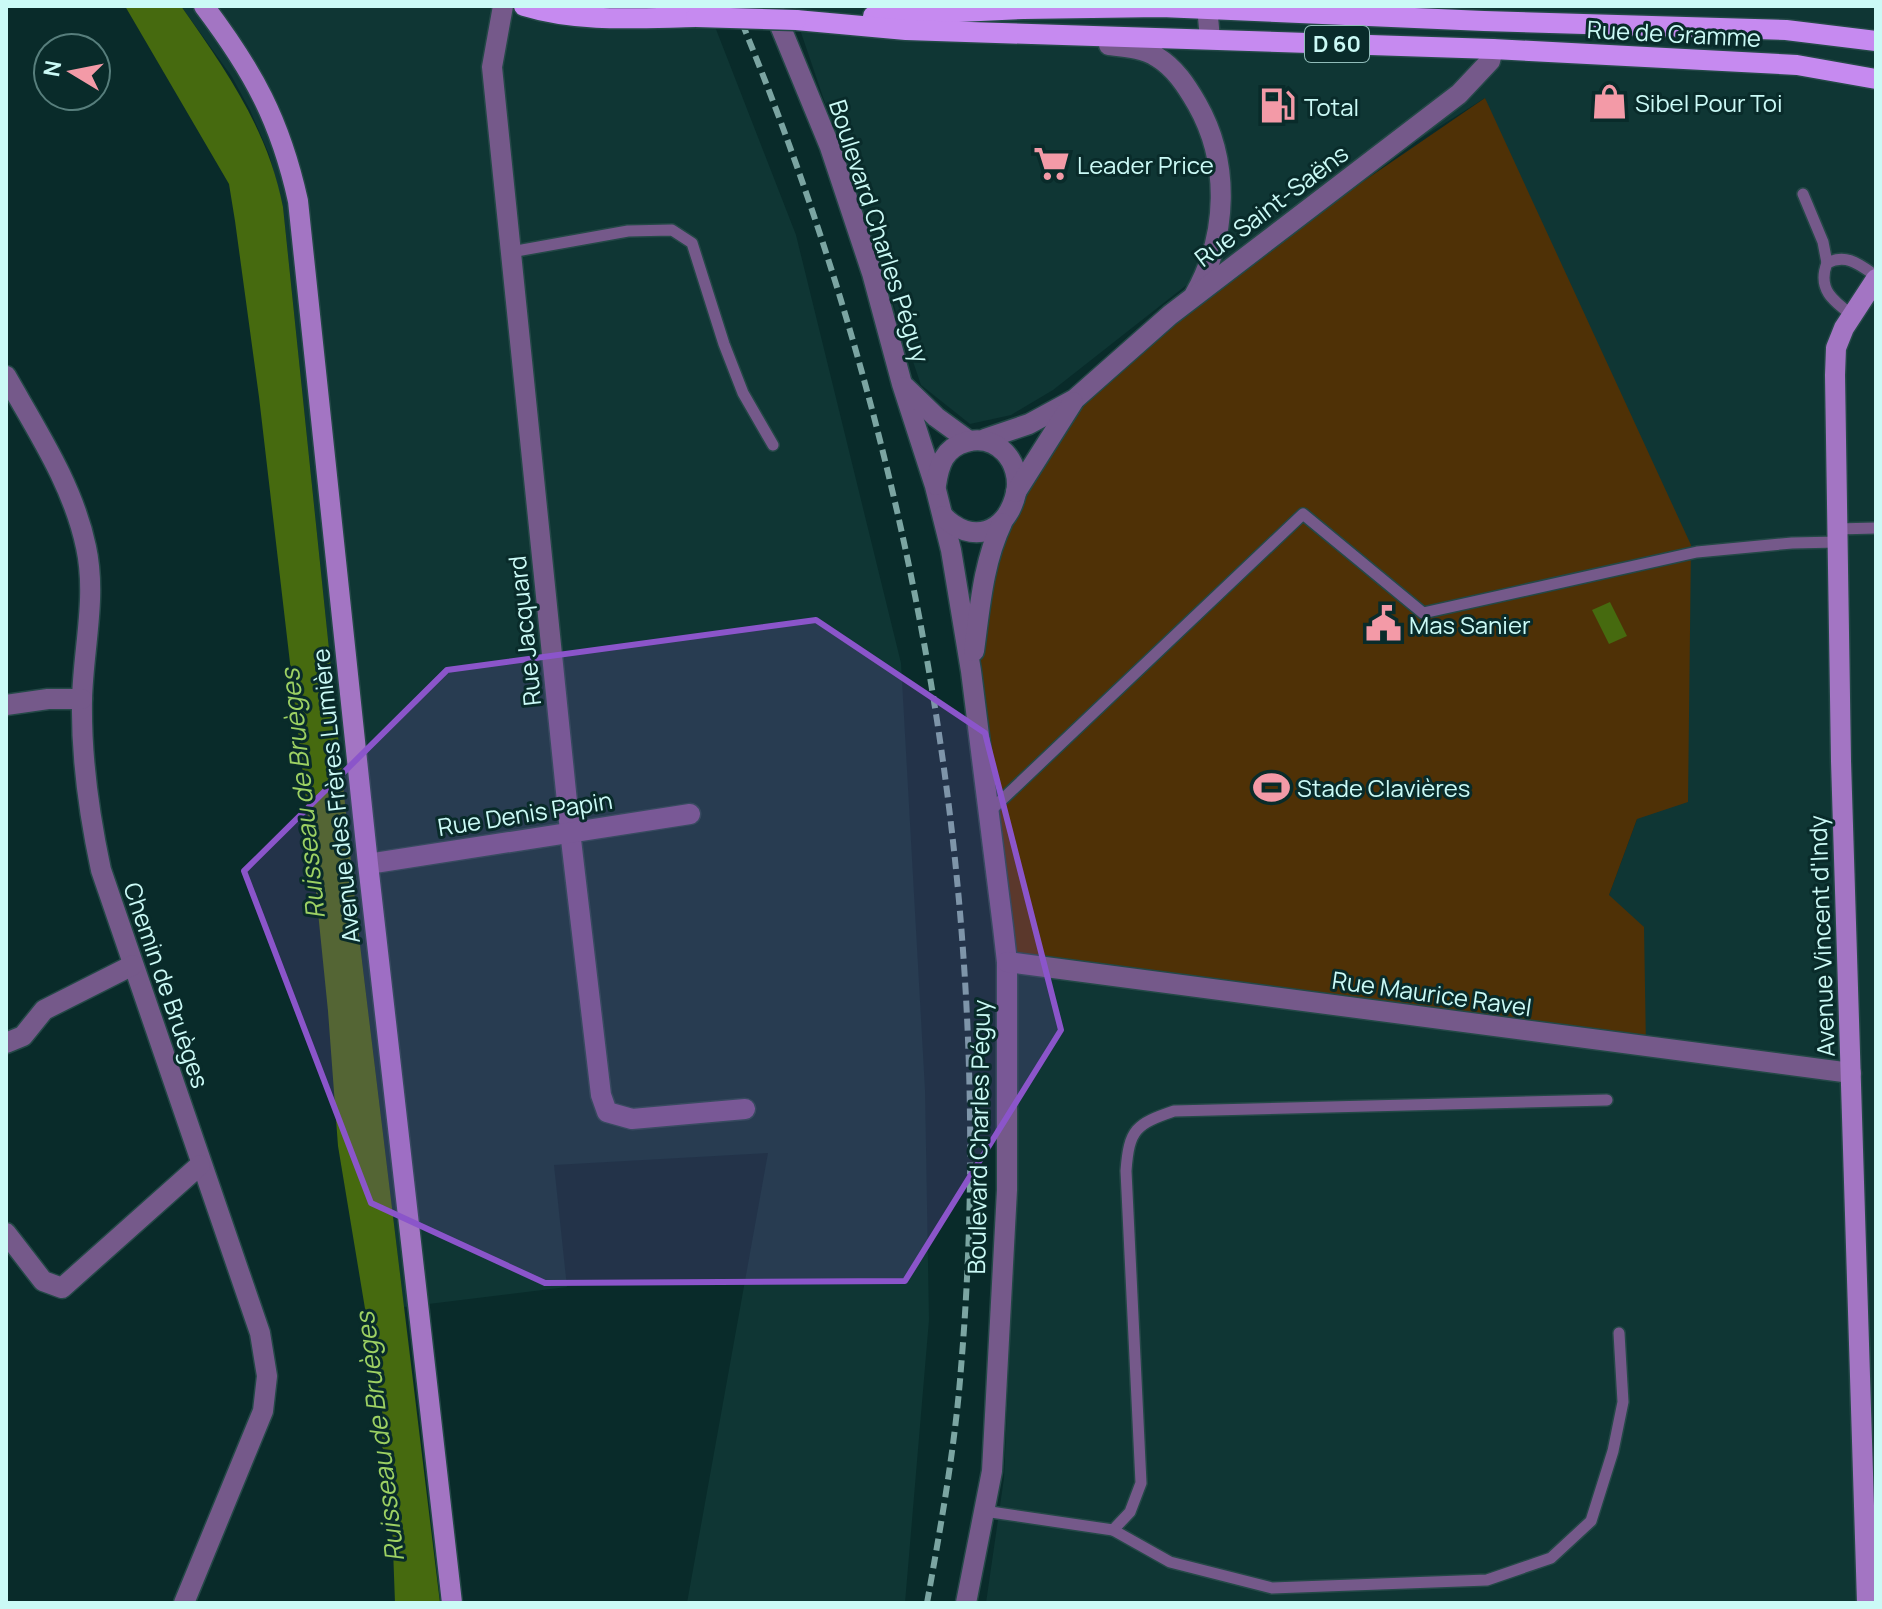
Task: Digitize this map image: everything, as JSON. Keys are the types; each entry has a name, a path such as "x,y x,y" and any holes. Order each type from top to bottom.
{"main road":[{"name":"Rue de Gramme","path":"524,6 541,11 613,19 696,17 796,20 906,30 1493,49 1797,65 1876,79"},
{"name":"Rue de Gramme","path":"624,6 696,17"},
{"name":"Rue de Gramme","path":"796,20 1161,7 1484,14 1621,25 1786,30 1876,41"},
{"path":"1484,14 1493,49"},
{"path":"1619,56 1621,25"}],"street":[{"name":"Avenue des Frères Lumière","path":"204,6 240,54 276,123 298,201 368,864 452,1603"},
{"name":"Rue Jacquard","path":"503,6 492,67 570,831 601,1095 607,1112 632,1119 745,1109"},
{"name":"Boulevard Charles Péguy","path":"772,6 830,147 872,273 902,384 935,486"},
{"path":"1208,8 1210,39"},
{"path":"906,30 1133,47 1156,56 1183,79 1210,127 1222,182 1219,231 1205,276 1193,298"},
{"name":"Rue Saint-Saëns","path":"977,440 1029,424 1075,399 1193,298 1459,94 1490,61 1493,49"},
{"name":"Avenue Vincent d'Indy","path":"1867,1603 1851,1073 1836,348 1852,315 1870,302 1876,277"},
{"name":"Chemin de Bruèges","path":"7,380 70,492 87,549 90,607 82,699 87,807 101,870 260,1333 267,1388 263,1411 184,1603"},
{"name":"Boulevard Charles Péguy","path":"902,384 936,417 977,440"},
{"name":"Rue Saint-Saëns","path":"1016,492 1075,399"},
{"path":"977,440 1000,447 1011,459 1016,492 1006,515 986,533 966,533 943,516 935,486 946,453 956,445 977,440"},
{"name":"Boulevard Charles Péguy","path":"971,671 982,586 993,542 1006,515"},
{"name":"Boulevard Charles Péguy","path":"943,516 971,671 1007,962 1007,1190 992,1471 966,1603"},
{"path":"6,705 48,699 82,699"},
{"name":"Rue Denis Papin","path":"368,864 690,814"},
{"name":"Rue Maurice Ravel","path":"1007,962 1851,1073"},
{"path":"6,1043 23,1036 44,1010 133,965"},
{"path":"6,1233 43,1281 62,1288 200,1165"}],"lane":[{"path":"1803,194 1823,242 1827,263 1825,291 1852,315"},
{"path":"511,252 628,231 672,230 692,243 743,393 773,445"},
{"path":"1827,263 1837,258 1852,260 1876,277"},
{"path":"988,812 1303,514 1423,613 1697,552 1792,543 1876,528"},
{"path":"1113,1530 1130,1512 1141,1483 1126,1171 1128,1144 1144,1121 1174,1111 1607,1100"},
{"path":"984,1511 1113,1530 1170,1562 1272,1588 1487,1580 1551,1558 1591,1521 1613,1451 1623,1402 1619,1333"}],"highlighted area":[{"path":"816,620 985,733 1061,1030 905,1281 545,1283 371,1203 244,871 447,670"}],"shaded area":[{"path":"125,6 181,6 229,77 256,126 283,207 358,928 440,1603 395,1603 390,1467 381,1444 384,1423 338,1146 311,843 259,397 229,184"},
{"path":"181,6 707,6 796,235 901,663 925,1090 929,1320 905,1603 687,1603 768,1153 554,1165 567,1287 404,1307 358,928 283,207 269,154 250,110 232,77"},
{"path":"792,6 1876,6 1876,1603 986,1603 1004,1478 1011,1316 1007,962 1609,895 1637,819 1485,98 1184,287 1053,390 1011,415 970,424 921,385"},
{"path":"1485,98 1691,545 1688,802 1637,819 1609,895 1644,927 1646,1047 1007,962 971,671 990,553 1075,399 1193,298"},
{"path":"1610,602 1627,636 1609,644 1592,610"}],"railway":[{"path":"735,6 797,168 851,334 895,502 929,674 954,846 967,1020 970,1194 958,1398 927,1603"}],"place":[{"name":"Sibel Pour Toi","path":"1609,102"},
{"name":"Total","path":"1278,106"},
{"name":"Leader Price","path":"1051,164"},
{"name":"Mas Sanier","path":"1383,624"},
{"name":"Stade Clavières","path":"1271,787"}],"water label":[{"name":"Ruisseau de Bruèges","path":"302,794"},
{"name":"Ruisseau de Bruèges","path":"379,1437"}]}
